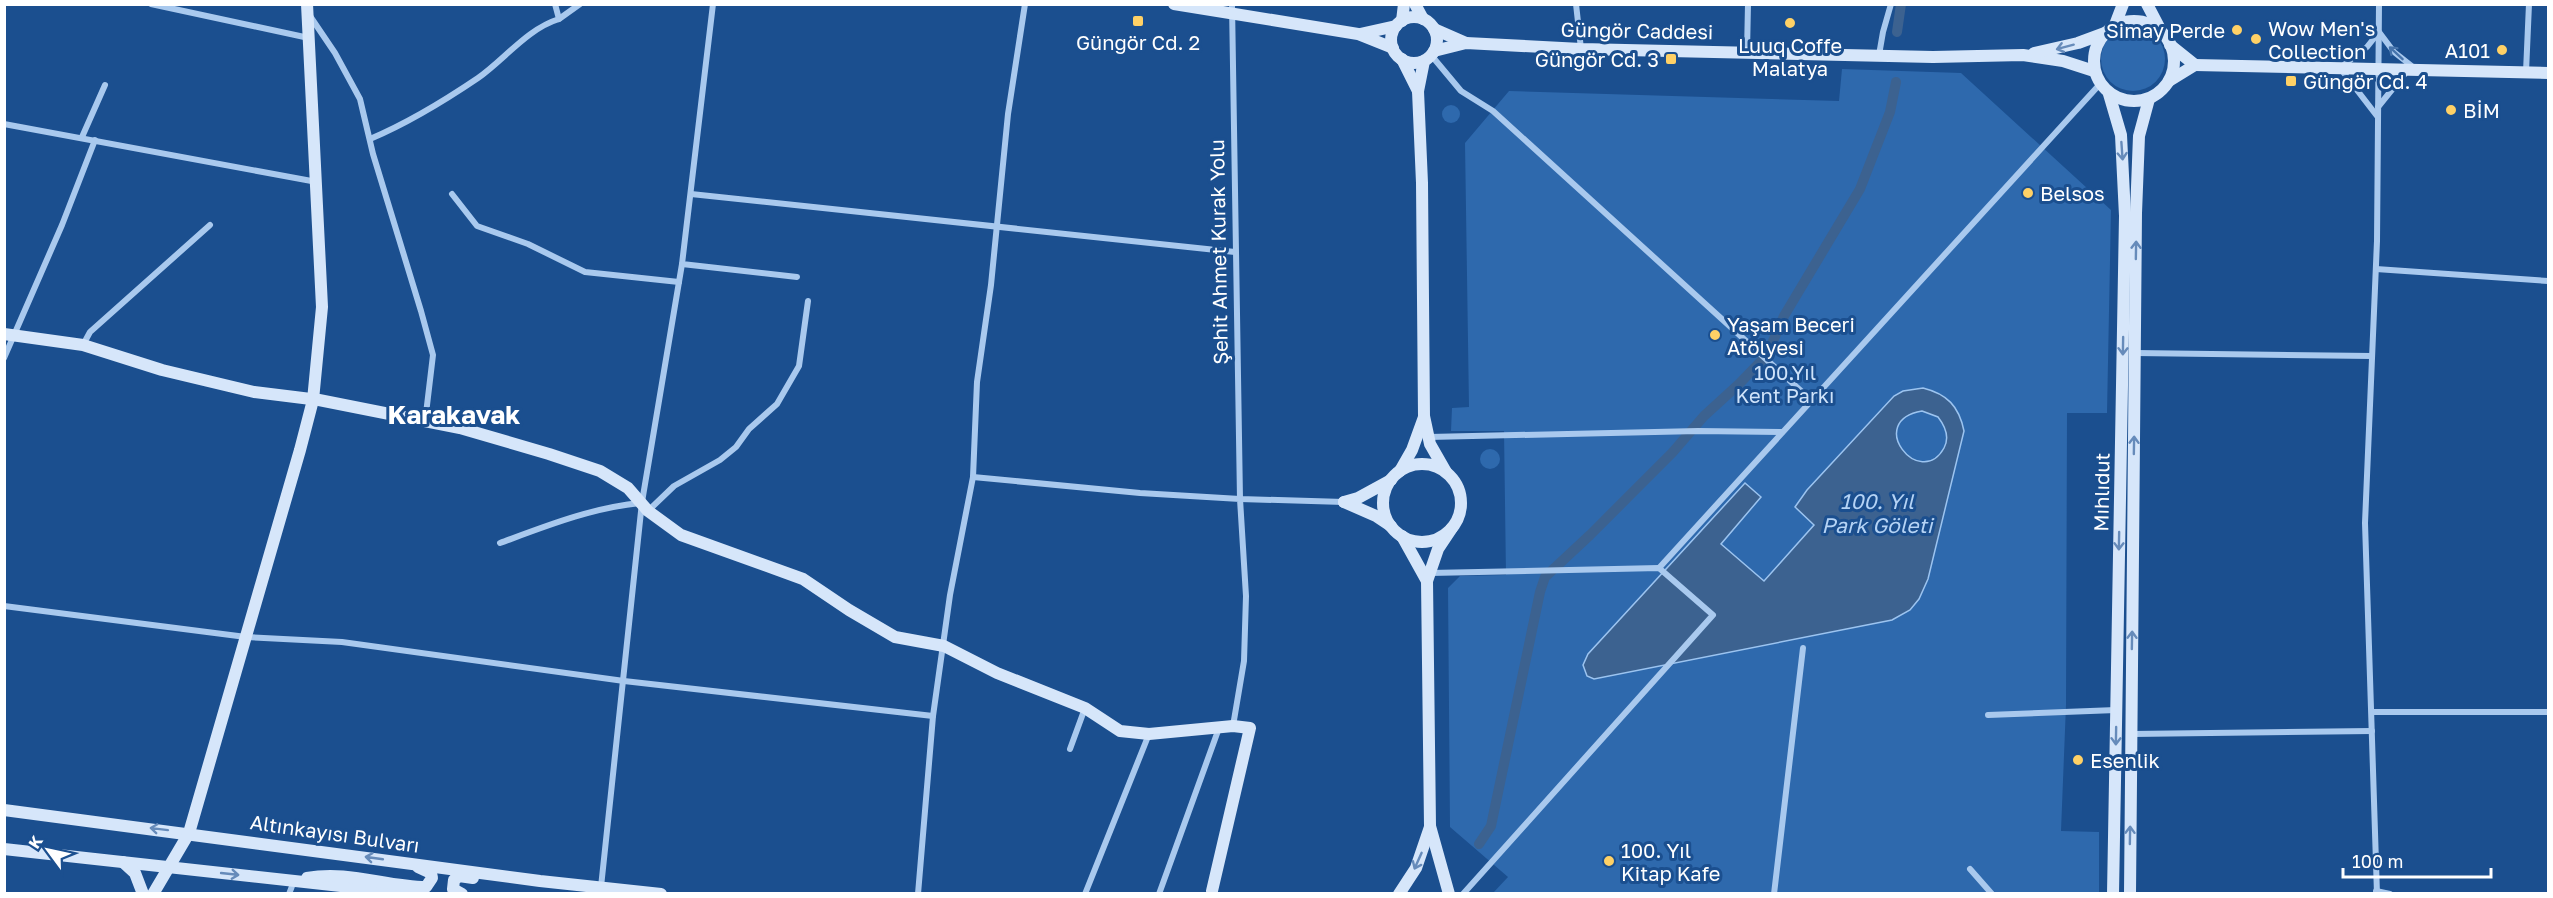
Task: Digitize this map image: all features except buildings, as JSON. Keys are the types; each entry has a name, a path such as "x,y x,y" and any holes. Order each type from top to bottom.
{"main road":[{"path":"1174,4 1232,9 1359,34 1393,48 1402,59 1418,91"},
{"path":"1393,48 1392,40 1404,4"},
{"path":"1415,4 1423,19 1434,29 1437,36 1418,91 1422,183 1424,416 1435,454 1460,491 1461,503 1459,517 1438,549 1428,577 1430,826 1449,894"},
{"path":"2115,25 2123,4"},
{"path":"2105,33 2095,51 2094,71 2100,84 2109,94 2122,100 2135,102 2149,99 2161,92 2174,68 2174,54 2146,4"},
{"path":"153,894 189,833 312,400 322,307 307,8"},
{"path":"1359,34 1399,24 1416,17 1423,19"},
{"path":"2024,55 2078,43 2128,21 2142,21 2160,30"},
{"name":"Güngör Caddesi","path":"1434,29 1466,43 1581,49 1879,55 2024,55"},
{"name":"Güngör Caddesi","path":"1430,55 1466,43"},
{"path":"2170,45 2195,65"},
{"path":"1402,59 1416,63 1430,55"},
{"path":"2024,55 2063,61 2094,71"},
{"path":"2169,81 2195,65 2548,73"},
{"name":"Mıhlıdut","path":"2109,94 2121,135 2125,216 2113,894"},
{"name":"Mıhlıdut","path":"2130,894 2139,136 2149,99"},
{"path":"9,335 83,345 162,370 254,392 312,400 460,428 600,471 628,488 645,507 681,535 803,579 895,637 944,646 997,673 1085,708 1120,731 1149,734 1233,726 1250,728 1212,891"},
{"path":"1392,528 1386,516 1384,502 1386,490 1412,450 1424,416"},
{"path":"1344,502 1358,498 1411,466 1423,464 1435,466 1446,472"},
{"path":"1344,502 1376,516 1402,536 1415,541 1429,542 1441,537 1452,528"},
{"path":"1402,536 1428,577"},
{"name":"Altınkayısı Bulvarı","path":"4,810 661,894"},
{"path":"1399,894 1416,868 1430,826"},
{"path":"4,849 412,894"},
{"path":"123,862 135,873 143,894"},
{"path":"294,881 332,876 354,876 418,887 426,887 430,884 430,873 406,863"},
{"path":"462,894 453,889 454,880 459,876 545,886 569,884"}],"street":[{"path":"151,4 309,39"},
{"path":"555,4 559,19"},
{"path":"370,139 396,128 479,77 544,23 559,19 580,4"},
{"path":"601,887 645,507 682,264 713,4"},
{"path":"918,894 933,716 950,595 973,477 977,382 991,285 995,225 1008,114 1025,4"},
{"path":"1576,4 1581,49"},
{"path":"1747,52 1748,4"},
{"path":"1879,55 1891,4"},
{"path":"2379,4 2376,269 2365,523 2377,892 2390,894"},
{"path":"2526,72 2529,4"},
{"path":"307,8 360,99 433,355 425,422"},
{"name":"Şehit Ahmet Kurak Yolu","path":"1232,9 1240,499 1246,596 1244,661 1233,726"},
{"path":"2377,117 2340,68 2367,47 2379,32"},
{"path":"2377,107 2412,70 2379,32"},
{"path":"1430,55 1461,91 1493,111 1811,400"},
{"path":"1659,568 2100,84"},
{"path":"81,137 105,85"},
{"path":"4,124 317,182"},
{"path":"4,358 9,335 62,225 95,140"},
{"path":"452,194 477,226 528,244 585,272 679,282"},
{"path":"691,194 1235,252"},
{"path":"83,345 90,333 210,225"},
{"path":"682,264 797,277"},
{"path":"2376,269 2548,281"},
{"path":"500,543 573,516 618,505 645,507 674,486 720,460 736,447 749,429 777,404 798,366 808,301"},
{"path":"2135,353 2372,356"},
{"path":"1429,437 1698,431 1782,432"},
{"path":"973,477 1240,499 1344,502"},
{"path":"1428,577 1544,570 1659,568 1713,615 1463,894"},
{"path":"4,606 246,637 342,642 624,681 933,716"},
{"path":"1774,894 1803,648"},
{"path":"1070,750 1085,708"},
{"path":"1988,715 2116,710"},
{"path":"2372,712 2548,712"},
{"path":"1159,894 1219,727"},
{"path":"2131,734 2372,731"},
{"path":"1086,894 1149,734"},
{"path":"1970,869 1992,894"},
{"path":"289,894 294,881"}],"green space":[{"path":"2127,27 2139,27 2156,36 2163,47 2165,59 2163,71 2156,82 2139,91 2127,91 2115,86 2106,77 2101,65 2101,53 2106,41 2115,32"},
{"name":"100.Yıl Kent Parkı","path":"1842,69 1961,73 2111,210 2107,413 2067,413 2066,705 2061,831 2099,832 2099,893 1493,893 1508,877 1450,827 1448,588 1460,576 1506,575 1504,431 1451,431 1452,408 1469,407 1465,143 1509,91 1839,101"},
{"path":"1451,105 1457,108 1460,114 1457,120 1451,123 1445,120 1442,114 1445,108"},
{"path":"1490,449 1497,452 1500,459 1497,466 1490,469 1483,466 1480,459 1483,452"}],"water":[{"name":"100. Yıl Park Göleti","path":"1923,388 1939,394 1951,402 1959,415 1964,431 1928,579 1919,599 1910,610 1892,620 1594,679 1587,676 1583,665 1588,654 1745,483 1761,497 1721,544 1764,581 1814,525 1795,507 1807,490 1894,396 1903,391","holes":["1922,411 1938,417 1946,432 1947,440 1944,448 1934,459 1922,462 1911,458 1902,449 1897,438 1898,427 1905,417"]}],"waterway":[{"path":"1897,32 1901,4"},
{"path":"1479,844 1491,826 1545,577 1590,535 1672,453 1704,416 1767,355 1784,316 1860,189 1890,112 1896,82"}],"place":[{"name":"Güngör Cd. 2","path":"1138,21"},
{"name":"Luuq Coffe Malatya","path":"1790,23"},
{"name":"Simay Perde","path":"2237,30"},
{"name":"Wow Men's Collection","path":"2256,39"},
{"name":"A101","path":"2502,50"},
{"name":"Güngör Cd. 3","path":"1671,59"},
{"name":"Güngör Cd. 4","path":"2291,81"},
{"name":"BİM","path":"2451,110"},
{"name":"Belsos","path":"2028,193"},
{"name":"Yaşam Beceri Atölyesi","path":"1715,335"},
{"name":"Esenlik","path":"2078,760"},
{"name":"100. Yıl Kitap Kafe","path":"1609,861"}],"district":[{"name":"Karakavak","path":"454,414"}]}
